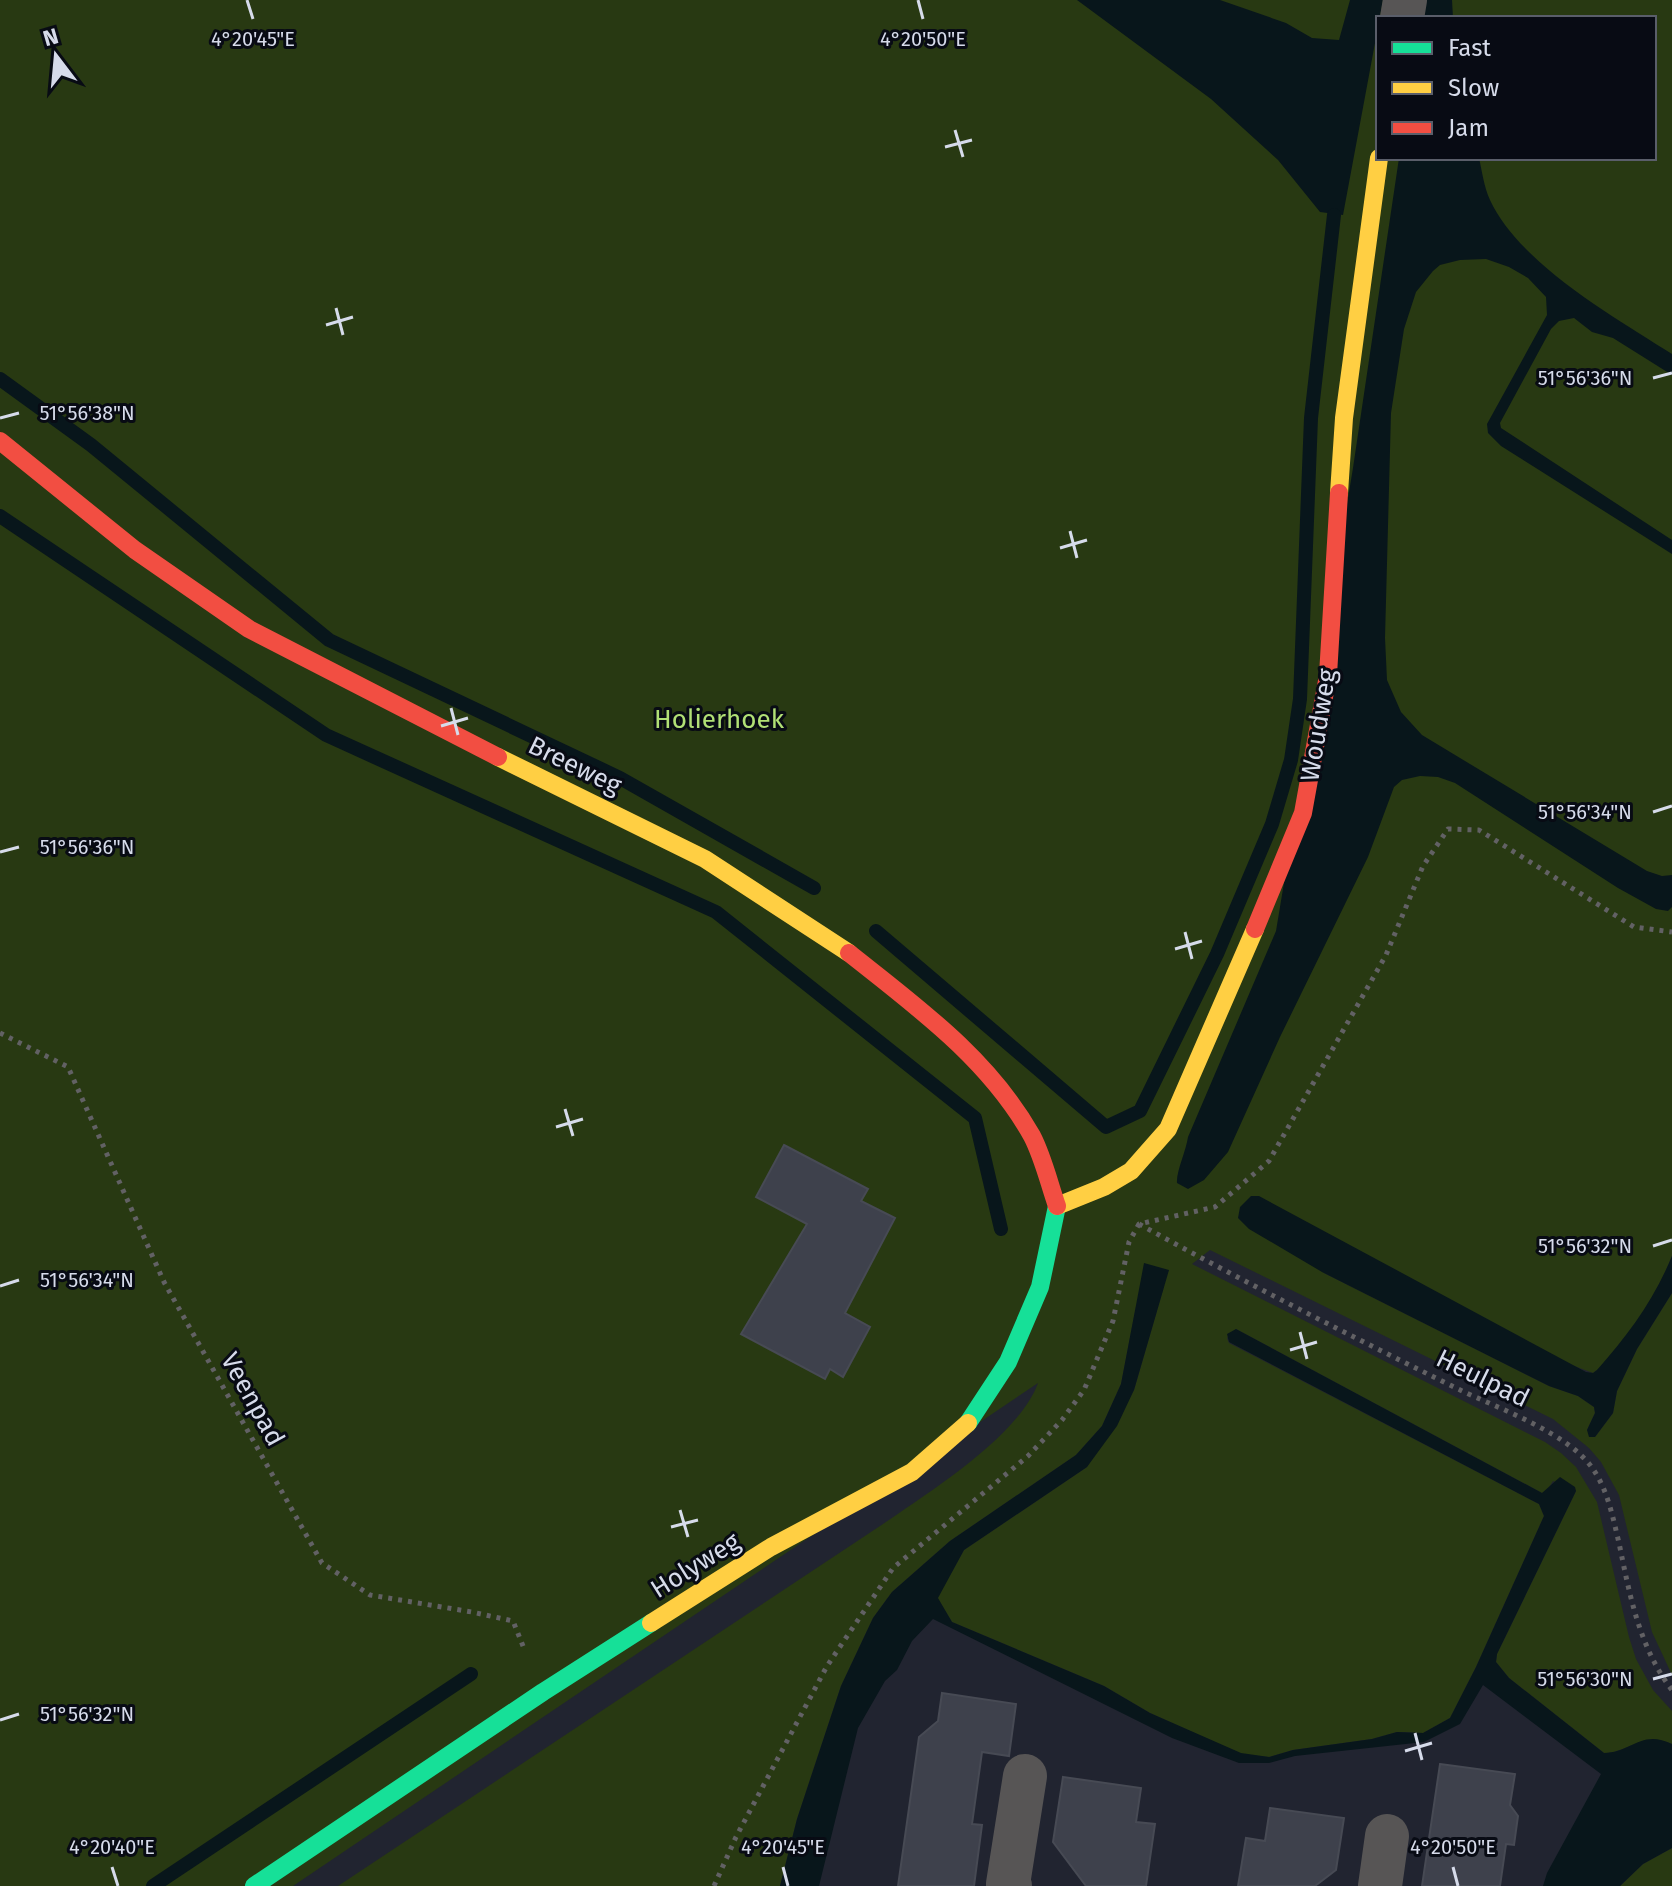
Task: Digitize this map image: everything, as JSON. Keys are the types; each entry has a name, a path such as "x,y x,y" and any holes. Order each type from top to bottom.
{"street":[{"name":"Woudweg","path":"1057,1206 1104,1187 1131,1171 1168,1129 1268,902 1303,813 1328,675 1344,418 1379,160"},
{"name":"Breeweg","path":"0,441 135,550 249,629 387,702 705,859 837,943 940,1025 998,1085 1033,1138 1057,1206"},
{"name":"Holyweg","path":"254,1886 543,1692 771,1547 912,1472 967,1425 1008,1362 1040,1287 1057,1206"},
{"path":"1010,1886 1025,1776"},
{"path":"1380,1886 1387,1836"}],"path":[{"path":"714,1886 736,1837 827,1666 893,1568 1028,1456 1062,1420 1084,1390 1113,1321 1129,1242 1139,1224 1215,1207 1269,1161 1386,955 1423,866 1448,829 1479,830 1634,927 1672,932"},
{"name":"Veenpad","path":"0,1033 68,1067 164,1282 322,1563 370,1595 513,1621 543,1692"},
{"name":"Heulpad","path":"1139,1224 1460,1390 1528,1421 1569,1446 1593,1468 1610,1506 1637,1625 1656,1669 1672,1690"}],"green space":[{"name":"Holierhoek","path":"0,0 1672,0 1672,1256 1629,1336 1593,1373 1322,1272 1549,1386 1578,1396 1594,1407 1595,1413 1587,1430 1595,1437 1613,1413 1617,1391 1637,1349 1672,1293 1672,1675 1652,1632 1619,1495 1601,1462 1589,1448 1553,1419 1210,1250 1192,1264 1545,1442 1576,1467 1597,1502 1636,1659 1653,1690 1672,1711 1672,1744 1644,1741 1604,1753 1509,1678 1496,1662 1497,1654 1576,1491 1553,1481 1542,1493 1236,1329 1227,1338 1229,1343 1539,1504 1544,1516 1450,1718 1423,1733 1397,1732 1269,1757 1241,1754 1150,1713 1104,1686 952,1622 937,1598 964,1550 1087,1467 1134,1390 1164,1286 1136,1307 1121,1384 1102,1426 1076,1455 950,1541 892,1592 873,1618 841,1686 797,1819 780,1886 338,1886 947,1479 1012,1423 1028,1403 1038,1383 293,1886 0,1886"},
{"path":"1672,1848 1672,1886 1620,1886 1643,1864"}],"shaded area":[{"path":"1077,0 1220,0 1286,23 1312,38 1339,40 1350,0 1383,0 1380,16 1376,16 1376,38 1343,215 1320,212 1278,160 1211,99"},
{"path":"1424,0 1452,0 1453,16 1421,16"},
{"path":"1399,160 1479,160 1490,200 1523,246 1570,287 1672,354 1672,375 1613,338 1592,332 1574,318 1559,321 1551,329 1500,423 1501,428 1672,540 1672,554 1501,446 1488,433 1487,424 1547,315 1546,297 1528,278 1486,259 1440,265 1416,292 1404,329 1391,413 1385,638 1387,680 1401,712 1422,735 1647,871 1662,876 1672,875 1672,907 1668,911 1656,909 1618,888 1455,783 1438,777 1420,776 1402,780 1394,787 1368,857 1228,1152 1204,1180 1188,1189 1177,1183 1188,1137 1276,931 1353,468"},
{"path":"1251,1196 1259,1196 1586,1372 1597,1370 1630,1330 1649,1302 1672,1256 1672,1293 1637,1349 1617,1391 1613,1413 1595,1437 1589,1437 1587,1430 1595,1413 1594,1407 1578,1396 1549,1386 1322,1272 1249,1229 1238,1218 1240,1207"},
{"path":"1144,1263 1169,1270 1134,1390 1117,1426 1087,1467 964,1550 938,1598 952,1622 1104,1686 1150,1713 1241,1753 1269,1757 1397,1732 1423,1733 1450,1718 1544,1516 1539,1504 1229,1342 1227,1334 1236,1329 1542,1493 1560,1477 1575,1487 1576,1491 1497,1654 1496,1662 1509,1678 1604,1753 1644,1740 1661,1740 1672,1744 1672,1848 1643,1864 1620,1886 1543,1886 1547,1873 1601,1774 1483,1685 1460,1724 1424,1742 1295,1756 1269,1763 1239,1763 1172,1738 933,1619 912,1641 897,1670 885,1681 858,1728 819,1886 780,1886 797,1819 841,1686 873,1618 892,1592 950,1541 1076,1455 1102,1426 1121,1384"}],"building":[{"path":"784,1145 868,1189 861,1201 895,1218 845,1313 870,1327 843,1377 830,1369 825,1379 741,1334 807,1224 756,1197"},
{"path":"942,1693 1016,1704 1009,1756 982,1752 972,1824 982,1825 974,1886 898,1886 919,1737 938,1721"},
{"path":"1440,1764 1515,1774 1510,1805 1518,1816 1514,1845 1506,1844 1500,1886 1422,1886"},
{"path":"1063,1777 1141,1788 1136,1822 1155,1824 1146,1886 1086,1886 1053,1842"},
{"path":"1270,1808 1344,1818 1336,1870 1315,1886 1238,1886 1246,1838 1265,1841"}],"waterway":[{"path":"876,931 1106,1127 1140,1111 1217,954 1272,824 1291,760 1300,699 1311,418 1334,215"},
{"path":"0,379 91,445 329,640 620,778 814,888"},
{"path":"0,516 326,735 716,912 975,1118 1001,1229"},
{"path":"153,1886 471,1674"}],"traffic: fast":[{"path":"968,1423 1008,1362 1040,1287 1057,1206"},
{"path":"254,1886 651,1623"}],"traffic: slow":[{"path":"1339,493 1344,418 1379,160"},
{"path":"498,757 705,859 849,953"},
{"path":"1057,1206 1104,1187 1131,1171 1168,1129 1255,929"},
{"path":"651,1623 771,1547 912,1472 968,1423"}],"traffic: jam":[{"path":"0,441 135,550 249,629 498,757"},
{"path":"1255,929 1303,813 1328,675 1339,493"},
{"path":"849,953 950,1036 995,1083 1032,1136 1057,1206"}]}
